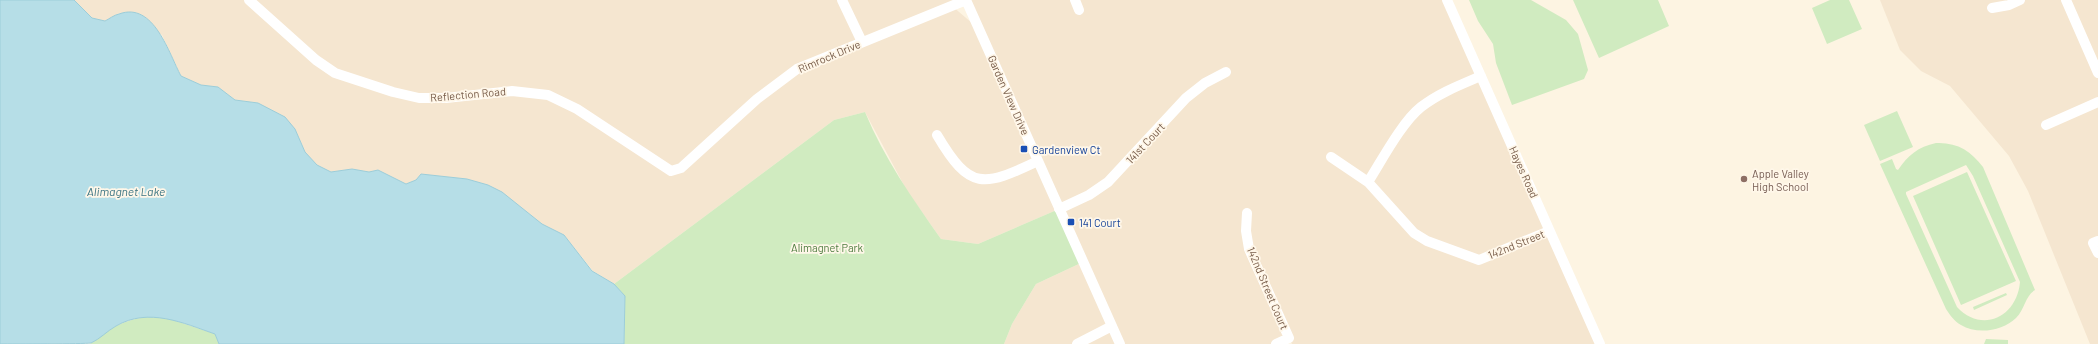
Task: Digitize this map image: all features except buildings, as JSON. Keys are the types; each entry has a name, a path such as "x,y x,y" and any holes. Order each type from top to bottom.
{"street":[{"name":"Reflection Road","path":"249,0 316,60 335,73 393,92 419,98 446,98 512,91 548,95 577,109 672,171"},
{"path":"842,0 862,42"},
{"name":"Rimrock Drive","path":"672,171 681,168 758,99 797,68 966,0"},
{"name":"Garden View Drive","path":"966,0 1120,344"},
{"path":"1075,0 1079,10"},
{"name":"Hayes Road","path":"1447,0 1600,344"},
{"path":"1992,8 2009,5 2020,0"},
{"path":"2066,0 2098,73"},
{"name":"141st Court","path":"1059,208 1089,195 1108,182 1186,98 1205,83 1226,72"},
{"path":"1368,182 1408,121 1420,108 1438,95 1481,76"},
{"path":"2046,125 2098,102"},
{"path":"937,135 950,157 968,175 981,181 994,179 1015,172 1038,161"},
{"name":"142nd Street","path":"1331,157 1368,182 1414,233 1427,242 1479,260 1549,231"},
{"name":"142nd Street Court","path":"1247,214 1246,231 1249,249 1289,338 1276,344"},
{"path":"2098,241 2094,243 2098,253"},
{"path":"1077,344 1112,326"}],"shaded area":[{"path":"74,0 967,0 1447,0 1600,344 1292,344 1289,338 1276,344 1004,344 1012,324 1036,284 1083,262 1059,209 978,244 941,239 907,191 865,112 834,120 614,284 593,271 564,235 542,224 516,203 488,185 467,179 421,174 416,180 406,184 378,170 369,172 352,169 331,172 317,165 305,152 295,129 258,103 235,100 218,87 201,85 181,76 162,35 120,13 105,21 92,18","holes":["967,0 972,23 952,6"]},
{"path":"1880,0 2098,0 2098,344 2090,344 2028,191 2009,156 1950,86 1921,71 1900,50"}],"green space":[{"path":"1469,0 1531,0 1566,20 1578,34 1588,70 1584,79 1512,105 1496,63 1493,44 1478,21"},
{"path":"1573,0 1658,0 1669,26 1599,58"},
{"path":"1830,0 1849,0 1862,29 1827,44 1812,8"},
{"path":"1897,111 1913,147 1880,161 1864,125"},
{"name":"Alimagnet Park","path":"865,112 890,162 909,193 941,239 978,244 1059,209 1083,262 1036,284 1012,324 1004,344 624,344 625,296 614,284 834,120"},
{"path":"1936,143 1951,144 1963,149 1974,156 1983,167 2035,290 2029,296 2016,318 1997,329 1982,331 1967,328 1956,322 1946,309 1880,164 1892,159 1896,169 1898,170 1914,152","holes":["1966,165 1973,176 2020,282 2017,294 2012,304 1997,318 1987,320 1977,319 1967,315 1957,307 1906,194 1906,192"]},
{"path":"1967,172 2016,281 1961,305 1913,196"},
{"path":"2006,293 2007,295 1974,310 1973,307"},
{"path":"154,316 173,320 215,334 219,344 90,344 120,324 135,319"},
{"path":"1986,339 2008,340 2008,344 1984,344"}],"water":[{"name":"Alimagnet Lake","path":"0,0 74,0 92,18 105,21 113,16 131,12 142,15 151,22 159,32 181,76 201,85 218,87 235,100 258,103 285,117 295,129 305,152 317,165 331,172 352,169 369,172 378,170 406,184 416,180 421,174 467,179 488,185 502,192 542,224 564,235 592,271 614,284 625,296 624,344 219,344 215,334 191,325 153,317 128,320 116,326 91,343 0,344"}],"place":[{"name":"Gardenview Ct","path":"1024,149"},
{"name":"Apple Valley High School","path":"1744,179"},
{"name":"141 Court","path":"1071,222"}]}
